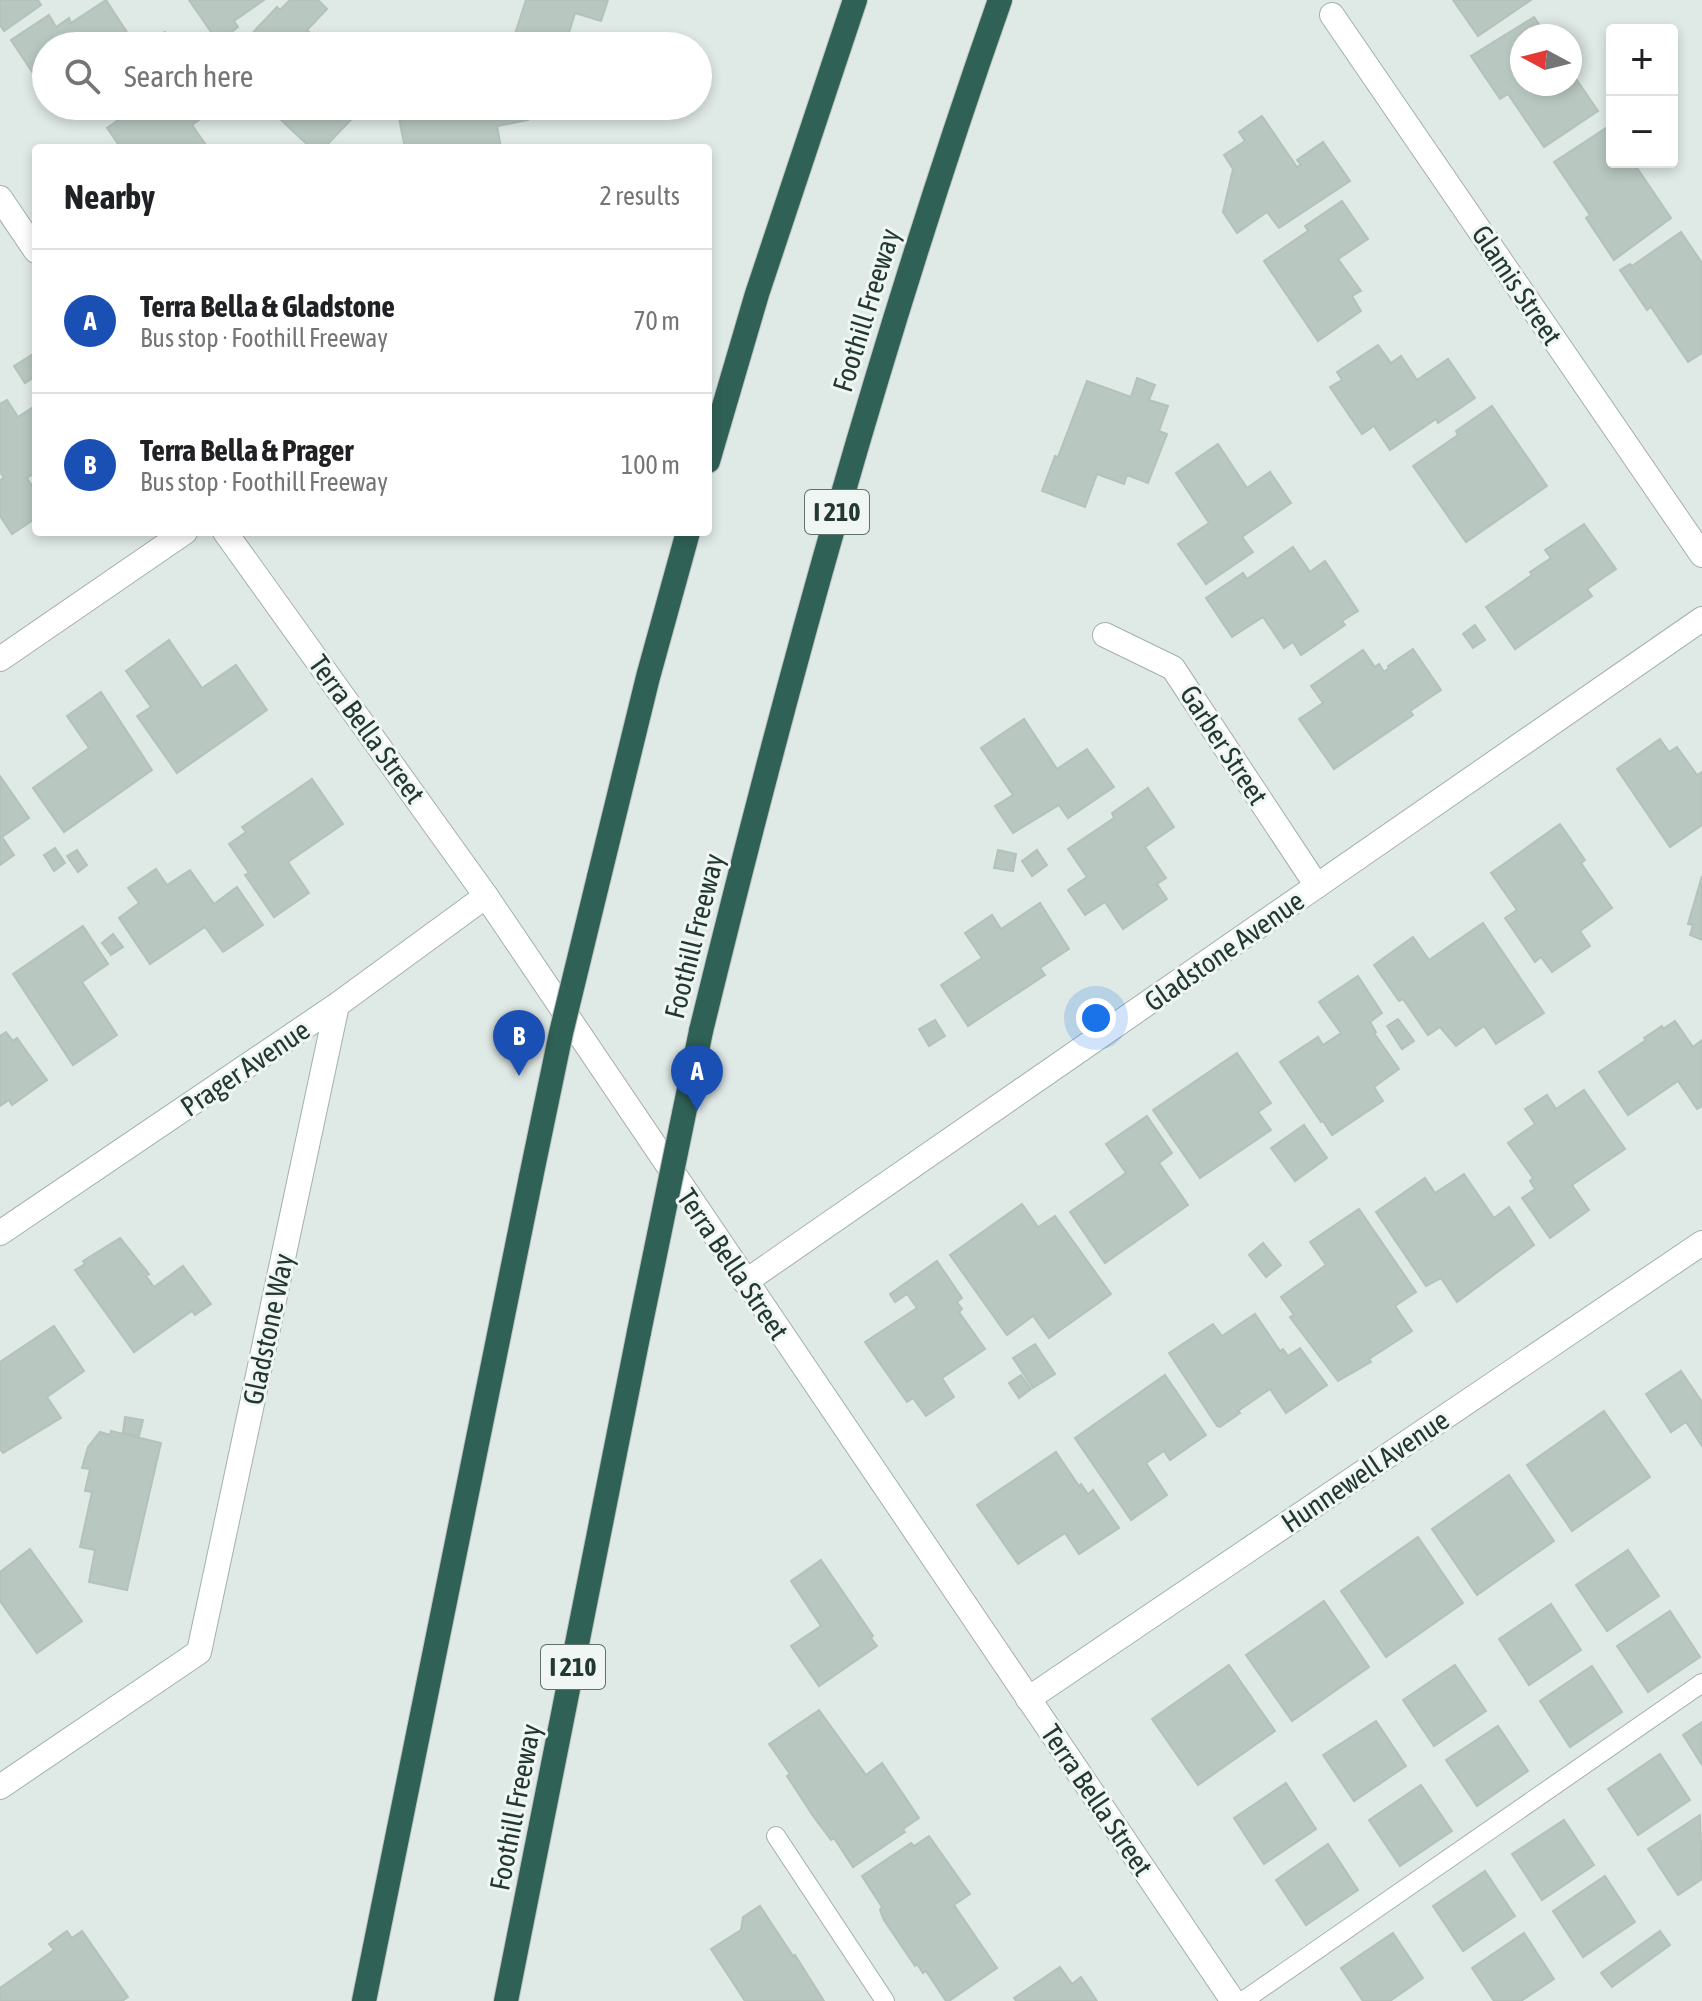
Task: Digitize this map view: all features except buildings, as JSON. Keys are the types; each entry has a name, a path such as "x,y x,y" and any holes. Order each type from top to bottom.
{"highway":[{"path":"712,447 757,294 855,0"},
{"name":"Foothill Freeway","path":"506,2001 668,1181 701,1031 781,712 835,516 893,320 1000,0"},
{"path":"364,2001 561,1033 648,677 687,536"}],"street":[{"name":"Glamis Street","path":"1332,15 1702,555"},
{"path":"0,198 32,245"},
{"path":"0,659 179,536"},
{"name":"Terra Bella Street","path":"228,536 486,896 1233,2001"},
{"name":"Gladstone Avenue","path":"745,1282 1702,619"},
{"name":"Garber Street","path":"1105,635 1173,668 1317,886"},
{"name":"Prager Avenue","path":"0,1233 337,1005 486,896"},
{"name":"Gladstone Way","path":"0,1787 199,1652 337,1005"},
{"name":"Hunnewell Avenue","path":"1028,1699 1702,1243"}],"lane":[{"path":"1243,2001 1702,1683"},
{"path":"776,1836 885,2001"}],"place":[{"name":"Terra Bella & Prager","path":"519,1076"},
{"name":"Terra Bella & Gladstone","path":"697,1111"}]}
